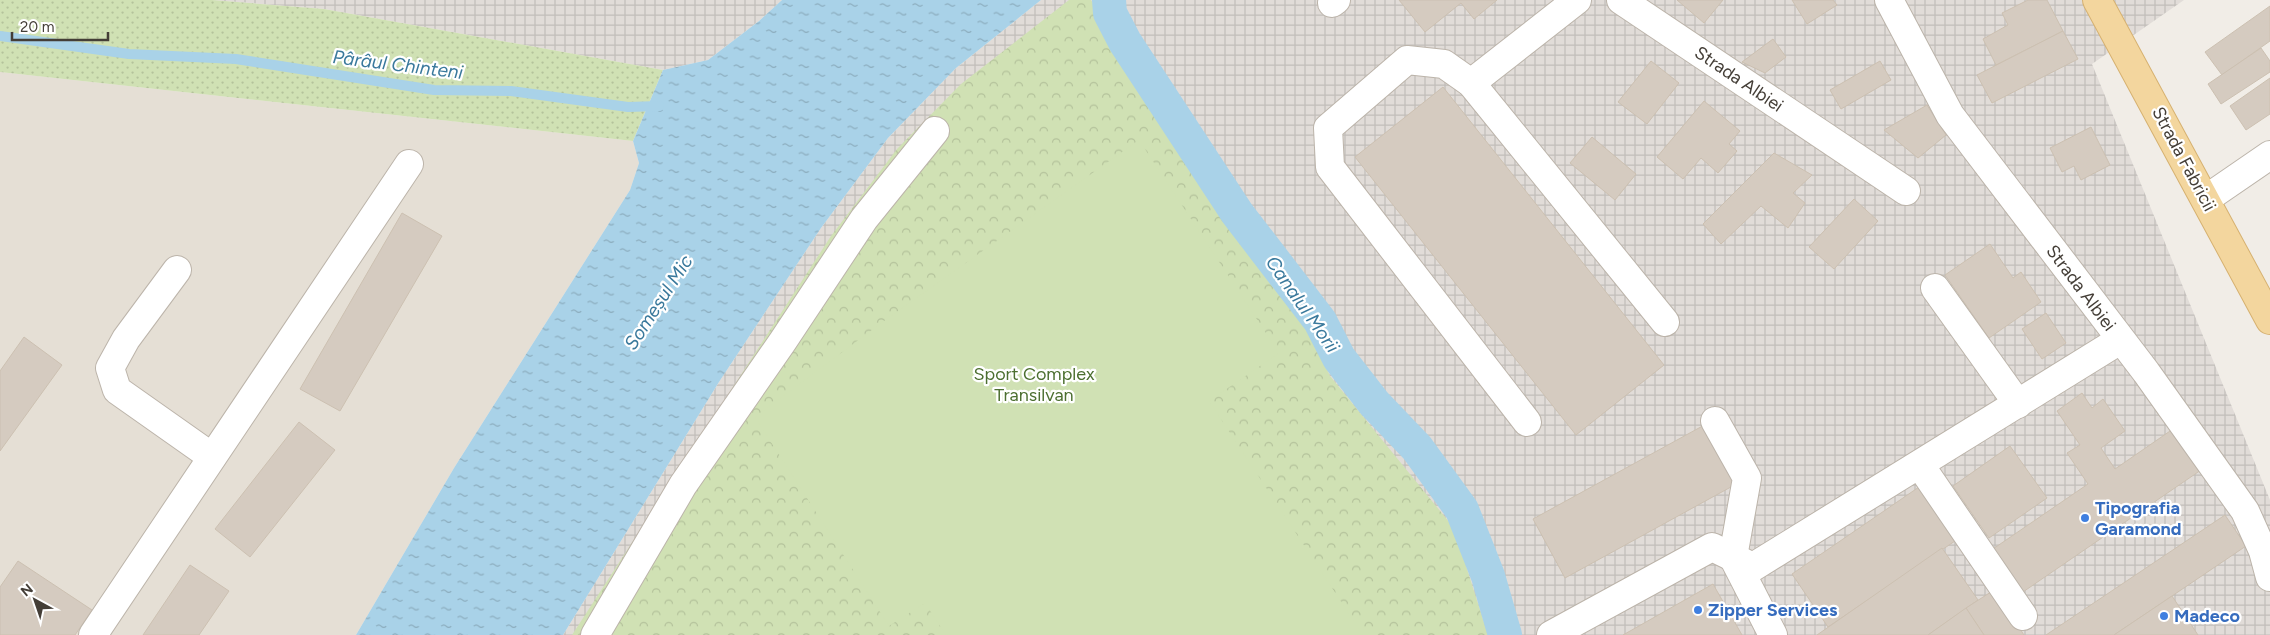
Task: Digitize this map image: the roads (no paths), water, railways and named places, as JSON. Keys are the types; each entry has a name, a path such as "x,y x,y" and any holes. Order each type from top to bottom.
{"main road":[{"name":"Strada Fabricii","path":"2097,0 2270,320"}],"street":[{"path":"1471,83 1577,0"},
{"name":"Strada Albiei","path":"1621,0 1906,191"},
{"name":"Strada Albiei","path":"1890,0 1950,115 2120,340 2245,511 2263,551 2270,577"},
{"path":"1527,422 1330,167 1328,128 1407,60 1444,64 1471,83 1665,322"},
{"path":"595,635 683,485 783,341 864,218 934,131"},
{"path":"2206,199 2270,155"},
{"path":"93,635 409,164"},
{"path":"177,270 126,339 110,368 117,390 212,457"},
{"path":"1935,288 2018,404"},
{"path":"1551,635 1712,547 1754,567 2120,340"},
{"path":"1715,421 1747,478 1733,557 1773,635"},
{"path":"1920,465 2023,616"}],"water":[{"name":"Someșul Mic","path":"782,0 1041,0 956,68 888,138 821,228 719,382 563,635 356,635 454,468 630,190 639,163 633,141 663,70 708,60 759,21"}],"waterway":[{"name":"Canalul Morii","path":"1109,0 1110,13 1125,42 1237,213 1320,321 1339,358 1374,403 1417,448 1462,510 1488,576 1505,635"},
{"name":"Pârâul Chinteni","path":"0,36 129,54 236,59 434,90 511,91 628,107 659,106"}],"place":[{"name":"Tipografia Garamond","path":"2085,518"},
{"name":"Zipper Services","path":"1698,610"},
{"name":"Madeco","path":"2164,616"}],"park label":[{"name":"Sport Complex Transilvan","path":"1034,384"}]}
